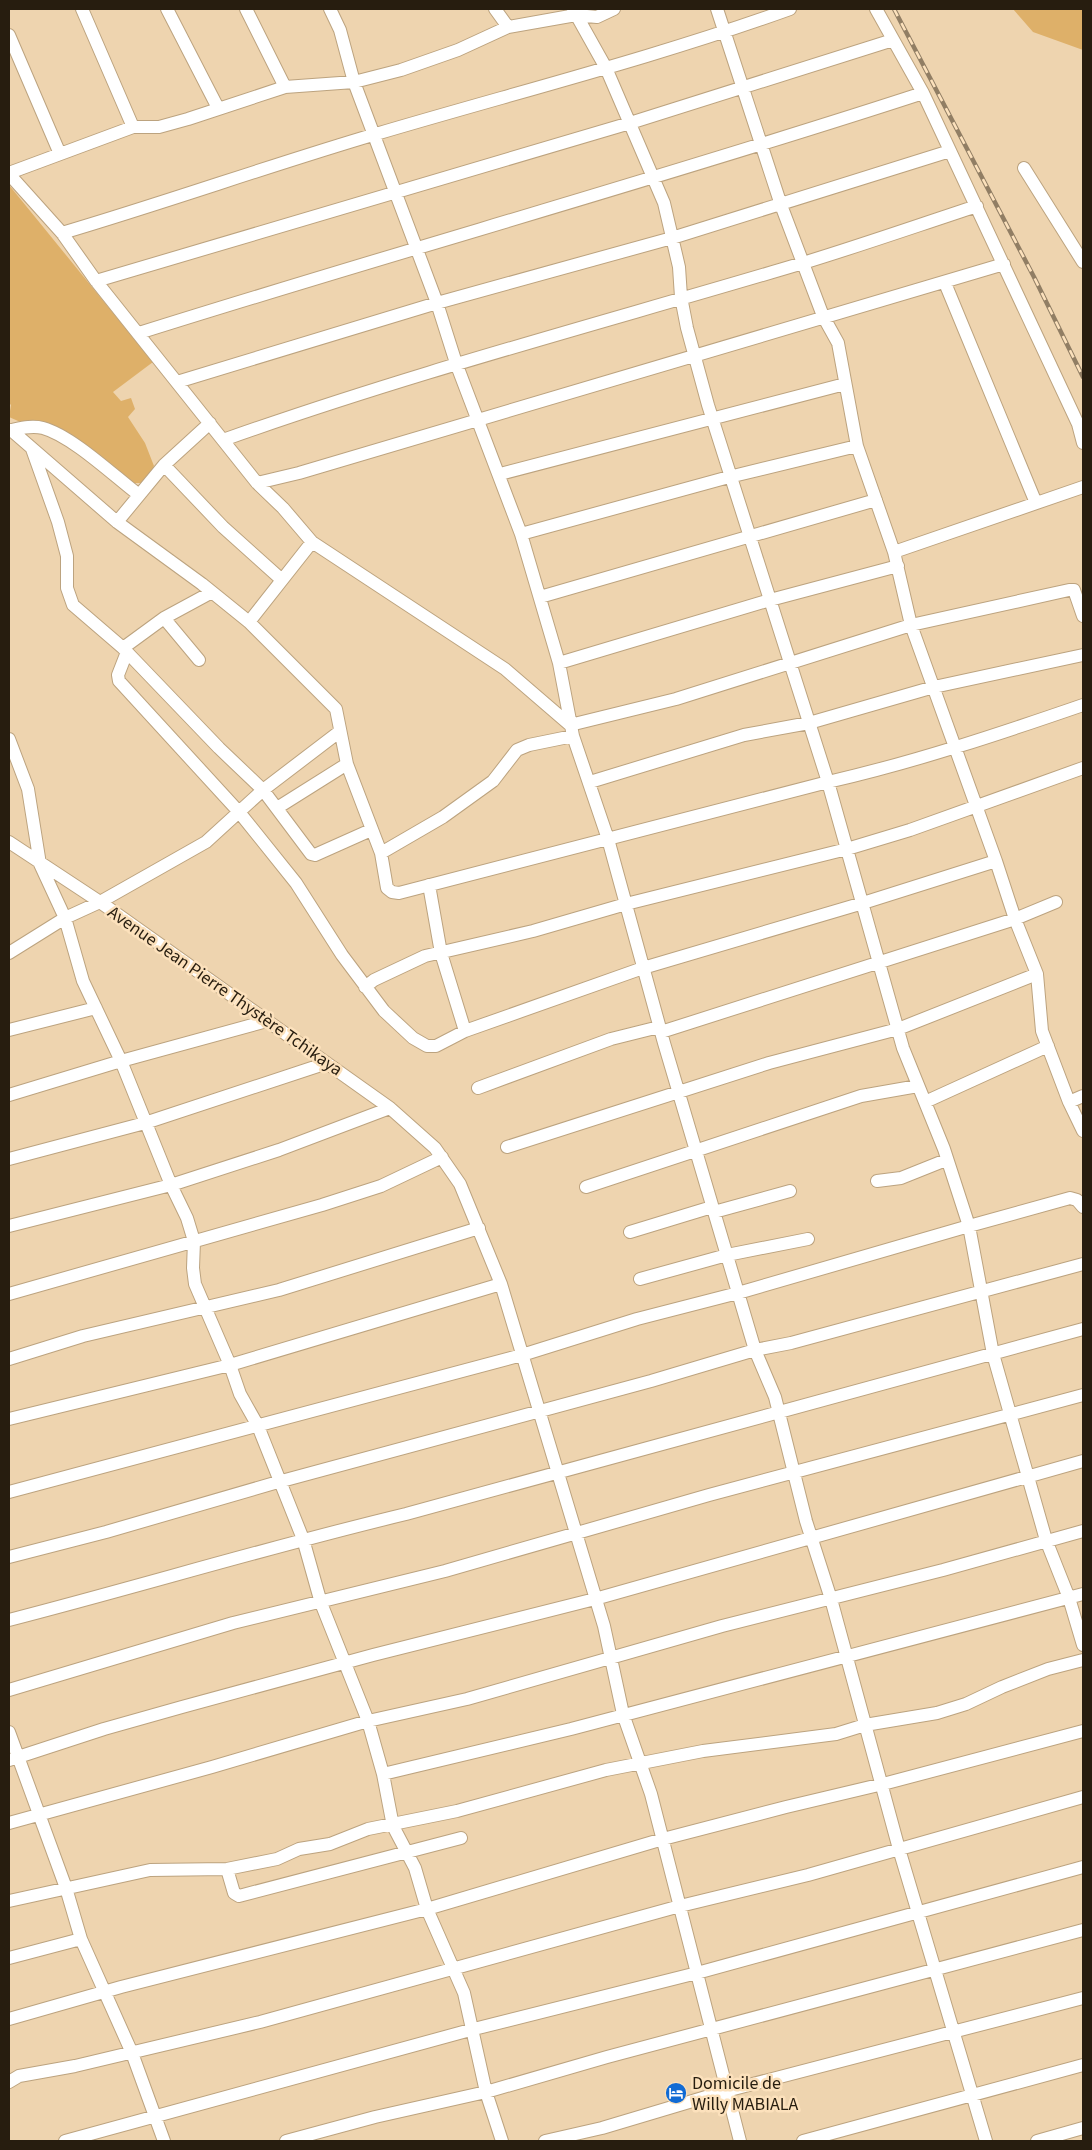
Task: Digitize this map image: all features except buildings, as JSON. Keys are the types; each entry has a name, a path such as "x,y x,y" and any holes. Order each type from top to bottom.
{"street":[{"path":"82,9 133,127"},
{"path":"167,9 218,108"},
{"path":"246,9 285,87"},
{"path":"330,9 340,30 354,82 438,303 456,363 500,474 521,534 559,663 572,730 608,839 660,1030 755,1350 768,1377 779,1410 793,1474 831,1598 899,1849 986,2141"},
{"path":"496,9 508,27"},
{"path":"572,730 505,669 312,542 283,508 257,483 96,281 62,233 9,173 133,127 159,127 285,87 354,82 433,58 508,27 574,12 597,17 614,9"},
{"path":"718,9 742,89 781,205 823,316 838,343 843,361 844,384 857,446 894,552 911,625 996,860 1015,920 1037,974 1040,1020 1069,1102 1083,1132"},
{"path":"62,233 217,186 374,135 725,32 790,9"},
{"path":"876,9 923,93 977,206 1078,424 1083,443"},
{"path":"574,12 606,68 664,203 679,268 681,297 729,477 750,536 828,782 898,1030 969,1226 993,1354 1046,1540 1069,1598 1083,1644"},
{"path":"9,36 60,154"},
{"path":"96,281 630,123 893,40"},
{"path":"139,333 653,176 762,146 923,93"},
{"path":"177,382 438,303 672,238 950,151"},
{"path":"1024,168 1083,262"},
{"path":"223,440 304,411 456,363 804,262 977,206"},
{"path":"257,483 299,473 478,418 696,356 823,316 945,283 1004,264"},
{"path":"945,283 1036,503"},
{"path":"500,474 844,384"},
{"path":"117,522 164,465 210,423"},
{"path":"10,430 25,427 42,428 64,438 139,495"},
{"path":"10,430 117,522 212,592 249,622 336,709 339,732 347,764 380,853 387,888 392,892 399,893 892,767 956,749 1083,705"},
{"path":"521,534 729,477 857,446"},
{"path":"32,449 58,522 67,556 67,588 73,605 125,650 219,748 264,790 309,851 315,855 371,830"},
{"path":"164,465 223,527 282,580"},
{"path":"894,552 1083,487"},
{"path":"540,598 876,500"},
{"path":"249,622 312,542"},
{"path":"559,663 770,600 898,566"},
{"path":"380,853 443,817 493,781 518,750 572,730 911,625 1074,590 1077,593 1083,616"},
{"path":"212,592 164,618 125,650 118,675 119,681 239,812 296,883 365,987 384,1011 413,1038 427,1046 436,1046 465,1031 643,968 862,903 996,860"},
{"path":"164,618 199,660"},
{"path":"590,782 744,735 809,723 934,687 1083,655"},
{"path":"9,952 65,918 100,902 206,842 264,790 339,732"},
{"path":"9,739 28,789 40,864 65,918 83,980 121,1061 171,1185 187,1218 194,1241 193,1268 195,1284 230,1365 240,1394 258,1426 278,1482 303,1539 321,1603 368,1721 383,1774 393,1826 415,1868 427,1909 455,1969 474,2030 486,2092 502,2141"},
{"path":"278,808 347,764"},
{"path":"365,987 397,968 425,956 533,931 626,904 847,849 1083,768"},
{"name":"Avenue Jean Pierre Thystère Tchikaya","path":"9,842 100,902 390,1108 438,1153 460,1184 501,1284 595,1599 611,1657 623,1714 642,1764 663,1839 740,2141"},
{"path":"429,885 441,953 465,1031"},
{"path":"478,1088 612,1039 660,1030 764,1001 1015,920 1056,902"},
{"path":"506,1146 770,1063 898,1030 1037,974"},
{"path":"9,1030 96,1008"},
{"path":"9,1095 121,1061 267,1021"},
{"path":"925,1102 1048,1046"},
{"path":"9,1159 145,1123 327,1063"},
{"path":"586,1187 861,1096 918,1086"},
{"path":"1069,1102 1083,1096"},
{"path":"9,1226 171,1185 279,1150 390,1108"},
{"path":"9,1294 381,1186 438,1153"},
{"path":"876,1181 901,1178 946,1160"},
{"path":"630,1232 713,1209 790,1191"},
{"path":"9,1492 522,1355 638,1319 738,1293 1070,1198 1077,1200 1083,1207"},
{"path":"9,1359 83,1336 279,1290 479,1228"},
{"path":"640,1279 727,1255 808,1239"},
{"path":"9,1557 106,1532 278,1482 538,1412 755,1350 791,1343 982,1289 1083,1264"},
{"path":"9,1419 230,1365 501,1284"},
{"path":"9,1620 303,1539 406,1514 779,1410 1083,1329"},
{"path":"9,1690 233,1623 321,1603 576,1535 710,1495 793,1474 1010,1413 1083,1395"},
{"path":"13,1759 113,1726 346,1663 595,1599 1083,1461"},
{"path":"9,1823 212,1767 368,1721 467,1699 611,1657 1083,1531"},
{"path":"383,1774 453,1759 1083,1594"},
{"path":"9,1901 150,1870 227,1869 277,1859 299,1849 330,1844 368,1829 393,1826 514,1796 606,1770 703,1751 836,1734 865,1724 937,1714 966,1704 1002,1687 1048,1670 1083,1660"},
{"path":"9,2019 122,1987 427,1909 663,1839 1083,1731"},
{"path":"9,1732 13,1759 38,1815 66,1888 81,1939 132,2053 164,2141"},
{"path":"9,2082 19,2076 132,2053 455,1969 680,1906 808,1875 1083,1797"},
{"path":"227,1869 234,1894 239,1896 407,1854 461,1838"},
{"path":"65,2141 474,2030 697,1973 1083,1867"},
{"path":"286,2141 375,2117 486,2092 1083,1930"},
{"path":"9,1958 81,1939"},
{"path":"544,2141 602,2128 726,2091 1083,1998"},
{"path":"804,2141 1083,2065"},
{"path":"1037,2141 1083,2128"}],"shaded area":[{"path":"1013,9 1083,9 1083,50 1033,32"},
{"path":"9,185 153,362 113,392 121,401 131,398 135,409 128,417 145,443 154,466 145,483 129,483 60,430 25,424 9,417 11,405 9,403"}],"railway":[{"path":"894,9 1034,277 1083,377"}],"place":[{"name":"Domicile de Willy MABIALA","path":"676,2093"}]}
